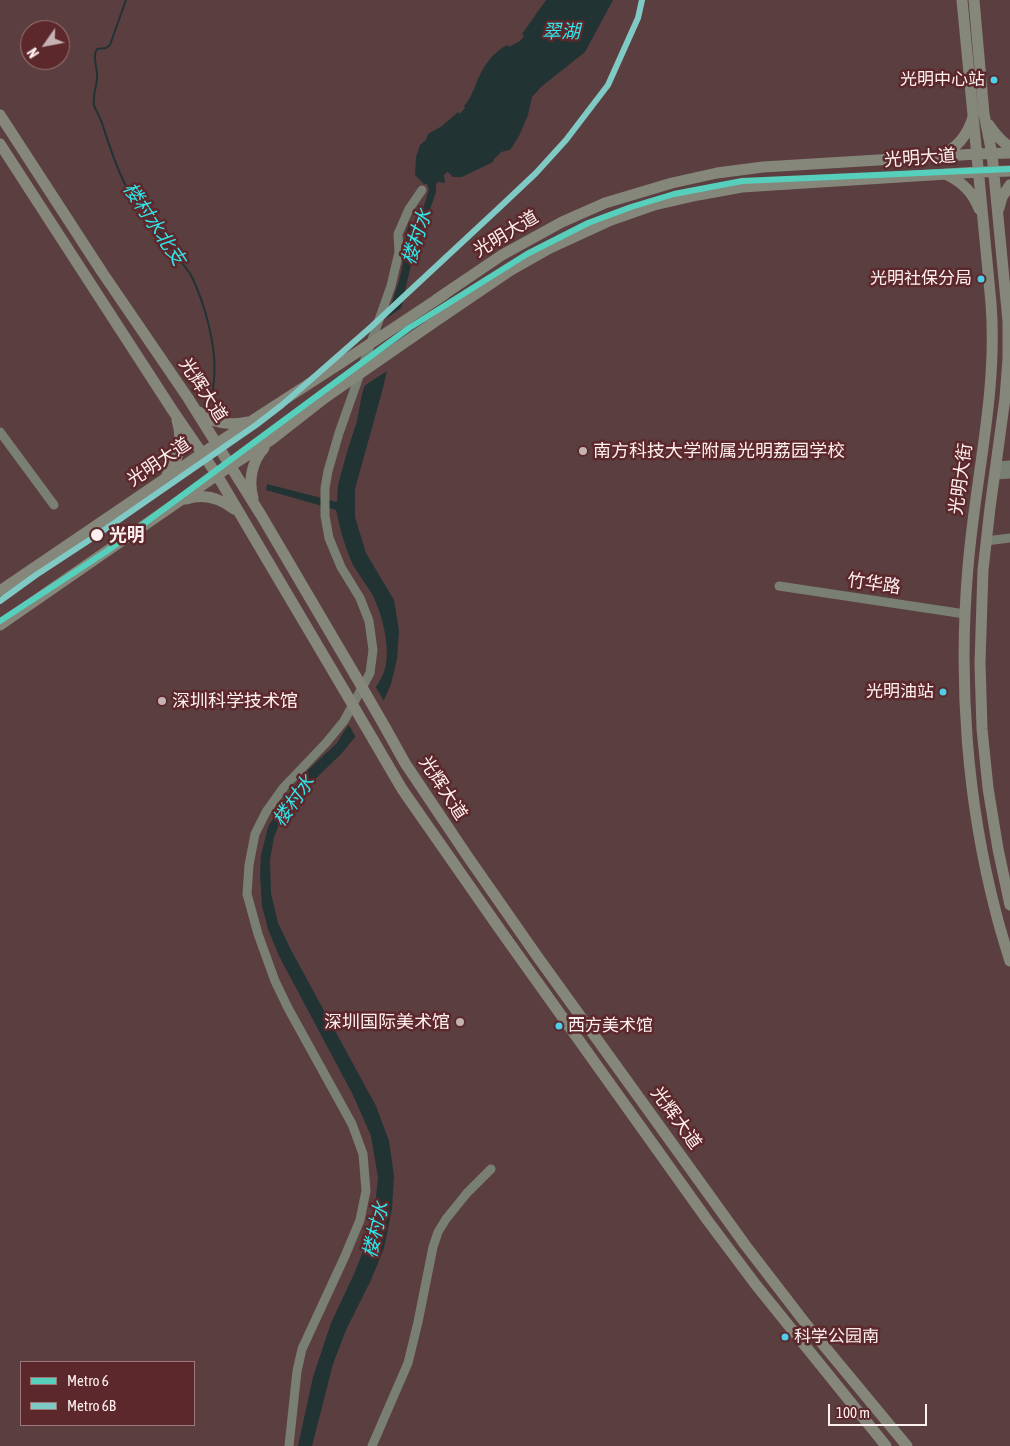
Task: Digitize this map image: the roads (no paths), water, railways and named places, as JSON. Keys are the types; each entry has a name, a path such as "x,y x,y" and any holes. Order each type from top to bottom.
{"main road":[{"name":"光明大街","path":"962,0 979,114 992,154 1009,330 1007,379 986,541 980,632 980,694 982,729 993,819 1010,905"},
{"name":"光明大街","path":"974,0 979,114 977,154 992,313 993,359 990,396 970,537 965,614 965,695 973,790 989,883 1010,961"},
{"path":"939,156 951,150 962,139 979,114 995,135 1010,147"},
{"name":"光辉大道","path":"0,115 102,272 188,398 261,515 405,763 437,811 537,956 746,1246 806,1324 907,1446"},
{"name":"光辉大道","path":"0,144 173,411 218,476 402,788 506,938 708,1221 756,1285 886,1446"},
{"name":"光明大道","path":"404,321 502,255 542,232 598,206 649,188 694,177 740,170 1010,153"},
{"name":"光明大道","path":"0,625 271,440 326,397 511,270 550,248 598,226 654,206 742,187 1010,171"},
{"path":"945,174 962,184 971,194 983,220"},
{"path":"998,214 1002,197 1010,185"},
{"name":"光明大道","path":"0,591 216,444 445,294"},
{"path":"188,398 201,414 219,423 239,424 249,422 258,417"},
{"path":"160,483 171,470 179,454 180,428 173,411"},
{"path":"261,515 252,496 251,476 255,462 271,440"},
{"path":"180,501 202,496 214,498 224,501 241,516"}],"street":[{"path":"290,1446 296,1371 302,1349 360,1220 366,1191 362,1154 352,1124 288,1008 275,981 258,934 248,894 249,865 255,834 266,812 284,787 344,721 370,673 373,650 369,621 360,598 341,567 329,538 325,516 325,488 339,433 391,286 399,252 398,234 409,209 422,190"},
{"path":"0,432 54,505"},
{"path":"995,471 1010,465"},
{"path":"995,471 1010,474"},
{"path":"986,541 1010,538"},
{"name":"竹华路","path":"779,586 965,614"},
{"path":"372,1446 408,1363 438,1232 446,1218 467,1193 491,1169"}],"water":[{"path":"546,0 613,0 585,52 541,87 532,97 528,115 519,136 510,150 501,152 493,162 462,177 453,177 447,172 444,175 445,183 438,182 436,184 436,192 411,265 383,388 355,489 355,517 366,553 394,600 399,631 397,659 391,684 384,700 342,753 299,795 283,815 274,837 270,860 271,893 278,923 376,1106 389,1141 394,1176 392,1209 384,1248 371,1280 346,1330 333,1364 312,1446 298,1446 313,1377 331,1323 373,1227 378,1177 371,1136 353,1095 279,956 268,929 262,906 261,855 268,827 286,797 306,772 337,743 380,680 384,672 387,654 385,632 376,602 353,565 343,538 336,510 266,490 267,484 337,502 338,485 357,421 362,394 399,281 408,226 415,227 420,219 429,189 427,184 424,184 415,175 416,157 420,145 426,140 428,134 442,126 465,108 464,106 487,63 503,47 508,45 509,47 520,41 524,36 522,34"}],"waterway":[{"name":"楼村水北支","path":"126,0 110,45 106,48 97,49 96,52 97,78 94,105 125,184 191,275 196,286 209,326 214,353 212,398"}],"metro line":[{"name":"6B","path":"0,601 256,425 282,405 371,327 500,207 536,173 566,140 608,85 638,18 642,0"},
{"name":"6","path":"0,621 107,551 409,328 527,254 588,223 674,194 742,181 1010,169"}],"place":[{"name":"光明中心站","path":"994,80"},
{"name":"光明社保分局","path":"981,279"},
{"name":"南方科技大学附属光明荔园学校","path":"583,451"},
{"name":"光明","path":"97,535"},
{"name":"光明油站","path":"943,692"},
{"name":"深圳科学技术馆","path":"162,701"},
{"name":"深圳国际美术馆","path":"460,1022"},
{"name":"西方美术馆","path":"559,1026"},
{"name":"科学公园南","path":"785,1337"}],"water label":[{"name":"翠湖","path":"561,32"},
{"name":"楼村水","path":"417,237"},
{"name":"楼村水","path":"294,801"},
{"name":"楼村水","path":"376,1230"}]}
